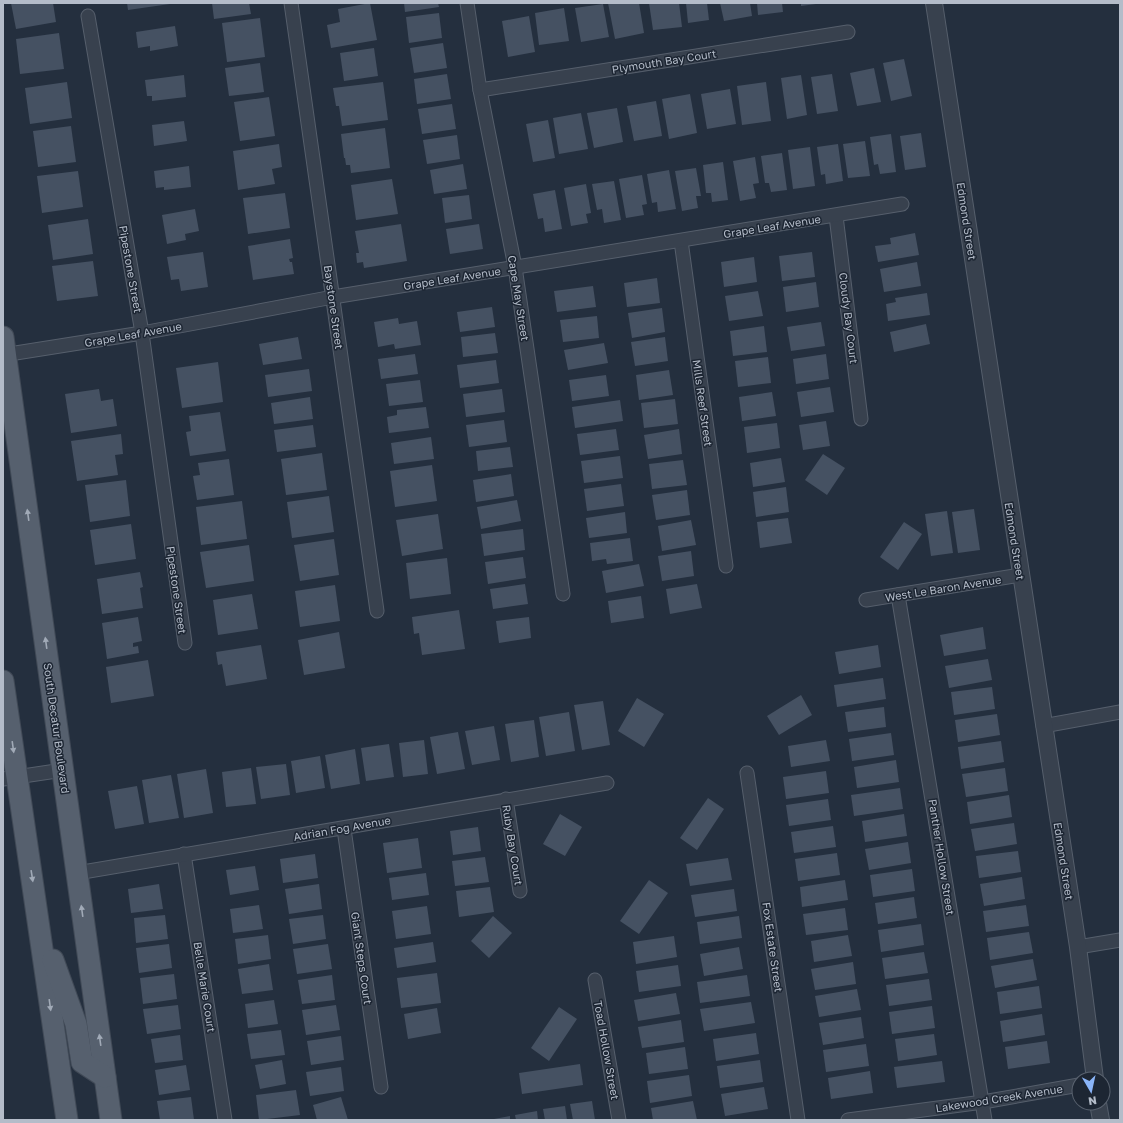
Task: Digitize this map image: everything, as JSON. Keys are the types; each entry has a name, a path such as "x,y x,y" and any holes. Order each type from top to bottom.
{"main road":[{"name":"South Decatur Boulevard","path":"4,349 111,1120"},
{"path":"3,681 10,778 39,922 67,1120"},
{"path":"39,922 76,1024 82,1062 105,1077"}],"street":[{"name":"Baystone Street","path":"291,3 377,610"},
{"name":"Cape May Street","path":"467,3 480,90 515,267 563,594"},
{"name":"Edmond Street","path":"934,3 1043,726 1078,947 1094,1071"},
{"name":"Pipestone Street","path":"88,16 142,333 185,643"},
{"name":"Plymouth Bay Court","path":"480,90 848,32"},
{"name":"Grape Leaf Avenue","path":"4,349 142,333 333,297 902,204"},
{"name":"Cloudy Bay Court","path":"836,216 861,419"},
{"name":"Mills Reef Street","path":"681,240 726,566"},
{"name":"West Le Baron Avenue","path":"866,600 1020,575"},
{"name":"Panther Hollow Street","path":"898,595 985,1120"},
{"path":"1043,726 1120,712"},
{"path":"10,778 63,770"},
{"name":"Fox Estate Street","path":"747,773 798,1120"},
{"name":"Adrian Fog Avenue","path":"77,873 184,854 344,829 506,799 607,783"},
{"name":"Ruby Bay Court","path":"506,799 520,891"},
{"name":"Giant Steps Court","path":"344,829 381,1087"},
{"name":"Belle Marie Court","path":"184,854 225,1120"},
{"path":"1078,947 1120,940"},
{"name":"Toad Hollow Street","path":"596,980 619,1120"},
{"name":"Lakewood Creek Avenue","path":"848,1120 982,1102 1071,1086"}],"building":[{"path":"11,3 53,3 56,22 16,29"},
{"path":"127,3 170,3 170,4 128,10"},
{"path":"212,3 249,3 251,14 214,19"},
{"path":"370,3 377,40 331,48 327,25 340,22 338,9"},
{"path":"404,3 438,3 439,7 405,12"},
{"path":"608,3 639,3 644,33 615,39"},
{"path":"649,3 679,3 682,27 653,30"},
{"path":"686,3 707,3 709,20 688,23"},
{"path":"720,3 750,3 752,16 724,21"},
{"path":"757,3 782,3 783,12 758,15"},
{"path":"801,3 816,3 816,4 801,6"},
{"path":"603,4 609,37 581,42 575,8"},
{"path":"564,8 569,41 539,45 535,13"},
{"path":"439,13 442,38 409,43 406,17"},
{"path":"529,16 535,52 508,57 502,21"},
{"path":"260,18 265,57 227,62 222,23"},
{"path":"175,26 178,46 150,51 150,46 138,48 136,32"},
{"path":"59,33 64,69 20,74 16,39"},
{"path":"443,43 447,68 414,73 410,48"},
{"path":"374,48 378,76 344,81 340,53"},
{"path":"904,59 912,96 891,101 883,63"},
{"path":"260,63 264,92 229,96 225,68"},
{"path":"874,68 881,102 857,106 850,73"},
{"path":"447,74 451,99 417,104 414,79"},
{"path":"832,74 838,111 817,114 811,77"},
{"path":"184,75 186,97 152,101 152,96 147,96 145,80"},
{"path":"801,75 807,115 787,119 781,78"},
{"path":"67,82 72,118 30,124 25,88"},
{"path":"383,82 388,120 342,126 339,106 336,106 333,88"},
{"path":"766,82 771,121 742,125 737,86"},
{"path":"730,89 736,124 707,129 701,94"},
{"path":"690,94 697,133 669,139 662,99"},
{"path":"269,97 275,136 240,141 234,102"},
{"path":"656,101 662,136 634,141 627,106"},
{"path":"452,104 456,129 422,134 418,109"},
{"path":"617,108 623,142 594,148 587,113"},
{"path":"581,113 588,149 559,154 553,118"},
{"path":"548,120 555,158 533,162 526,124"},
{"path":"184,121 187,141 154,146 152,125"},
{"path":"71,126 76,162 38,167 33,131"},
{"path":"385,128 390,168 351,173 350,165 346,165 344,158 341,134"},
{"path":"921,133 926,167 905,170 900,136"},
{"path":"891,134 896,172 880,174 878,164 874,165 870,137"},
{"path":"457,135 460,159 427,164 423,140"},
{"path":"865,141 870,176 848,178 843,144"},
{"path":"279,144 282,167 272,169 275,184 238,190 233,151"},
{"path":"838,144 843,181 826,184 825,174 821,175 817,147"},
{"path":"810,147 815,186 793,189 788,150"},
{"path":"782,153 787,190 771,192 769,183 765,183 761,156"},
{"path":"755,157 759,183 753,184 756,198 740,201 733,161"},
{"path":"723,162 728,200 712,202 711,193 706,193 703,165"},
{"path":"463,164 467,189 434,194 430,170"},
{"path":"189,166 191,187 164,190 164,187 156,188 154,171"},
{"path":"696,168 701,196 696,196 698,208 682,211 675,171"},
{"path":"669,170 676,209 658,212 657,202 652,203 647,174"},
{"path":"78,171 83,207 42,213 37,176"},
{"path":"642,175 647,204 642,205 644,215 626,218 619,179"},
{"path":"392,179 398,214 356,220 351,185"},
{"path":"614,181 621,220 604,223 602,209 597,210 592,184"},
{"path":"586,184 591,213 586,214 588,223 571,226 564,188"},
{"path":"555,190 562,229 545,232 543,218 538,219 533,194"},
{"path":"285,193 290,228 248,234 243,198"},
{"path":"469,195 472,219 445,223 442,198"},
{"path":"195,209 199,231 185,234 186,240 167,244 162,215"},
{"path":"88,219 93,254 53,260 48,225"},
{"path":"401,224 407,261 364,268 363,262 357,263 356,253 359,253 355,231"},
{"path":"479,224 483,249 450,254 446,229"},
{"path":"915,233 919,255 878,262 875,246 891,244 890,238"},
{"path":"290,239 293,258 289,259 290,262 292,262 294,274 253,280 248,246"},
{"path":"203,252 208,287 181,291 179,279 171,280 167,257"},
{"path":"812,252 815,277 782,281 779,256"},
{"path":"754,257 757,282 724,287 721,262"},
{"path":"93,261 98,296 57,301 52,266"},
{"path":"917,262 921,286 884,292 880,269"},
{"path":"657,278 660,303 627,307 624,283"},
{"path":"816,282 819,307 786,312 783,287"},
{"path":"593,286 596,307 557,312 554,291"},
{"path":"758,291 763,316 729,321 725,296"},
{"path":"927,293 930,315 888,321 886,304 896,302 895,298"},
{"path":"492,307 495,327 460,332 457,312"},
{"path":"662,308 665,332 632,338 628,313"},
{"path":"597,316 599,338 563,342 560,320"},
{"path":"398,318 399,324 417,321 421,345 395,349 394,344 378,347 374,322"},
{"path":"821,322 825,346 791,351 787,327"},
{"path":"926,324 930,344 894,352 890,332"},
{"path":"764,326 767,352 733,356 730,331"},
{"path":"495,333 498,353 463,357 461,337"},
{"path":"298,337 302,359 263,365 259,344"},
{"path":"665,337 668,361 635,366 631,342"},
{"path":"604,343 608,363 568,370 564,350"},
{"path":"415,354 418,374 381,379 378,359"},
{"path":"826,354 829,379 796,384 793,359"},
{"path":"768,357 771,383 738,387 735,361"},
{"path":"496,360 499,383 460,388 457,365"},
{"path":"218,362 223,402 182,408 176,368"},
{"path":"309,369 312,391 268,397 265,375"},
{"path":"669,370 673,395 639,400 636,375"},
{"path":"606,375 609,396 572,401 569,380"},
{"path":"420,380 423,402 389,406 386,384"},
{"path":"830,387 834,412 801,417 797,392"},
{"path":"99,389 101,401 113,399 117,426 71,433 65,394"},
{"path":"502,389 505,412 466,417 463,394"},
{"path":"772,392 776,416 742,421 739,397"},
{"path":"310,397 313,419 274,424 271,403"},
{"path":"675,399 678,424 644,428 641,403"},
{"path":"620,400 623,421 575,428 572,407"},
{"path":"426,407 429,428 389,433 387,417 397,415 397,410"},
{"path":"220,412 226,451 190,456 186,432 191,431 189,416"},
{"path":"504,420 507,442 469,447 466,425"},
{"path":"826,421 830,446 803,450 799,425"},
{"path":"777,423 780,448 747,453 744,427"},
{"path":"313,425 316,447 277,452 274,430"},
{"path":"616,429 619,450 580,455 577,434"},
{"path":"679,429 682,454 648,459 644,435"},
{"path":"121,434 123,454 115,455 118,475 77,481 71,441"},
{"path":"431,437 434,459 394,464 391,443"},
{"path":"510,447 513,467 478,471 476,451"},
{"path":"322,453 327,490 286,495 281,459"},
{"path":"823,454 845,468 827,495 805,480"},
{"path":"620,456 623,478 584,483 581,461"},
{"path":"781,458 785,482 753,487 750,463"},
{"path":"229,459 234,495 197,500 193,476 200,475 198,463"},
{"path":"683,460 687,485 652,489 649,464"},
{"path":"432,465 437,501 395,507 390,471"},
{"path":"511,474 514,496 476,502 473,480"},
{"path":"126,480 130,516 90,522 85,485"},
{"path":"621,484 624,506 587,511 584,489"},
{"path":"786,487 789,512 756,517 753,492"},
{"path":"687,490 690,515 656,520 652,495"},
{"path":"329,496 334,532 292,538 287,502"},
{"path":"517,500 521,521 481,529 477,507"},
{"path":"242,501 247,539 201,545 196,507"},
{"path":"974,509 980,550 958,553 952,512"},
{"path":"947,511 953,553 931,556 925,514"},
{"path":"625,512 627,533 589,538 586,518"},
{"path":"438,514 443,549 402,556 396,520"},
{"path":"788,518 792,543 760,548 757,522"},
{"path":"691,520 696,545 662,551 658,526"},
{"path":"904,522 922,534 898,570 880,557"},
{"path":"131,524 136,559 95,565 90,530"},
{"path":"523,529 525,550 484,556 481,534"},
{"path":"630,538 633,561 607,564 606,559 592,561 590,543"},
{"path":"334,539 339,575 300,581 294,545"},
{"path":"249,545 254,581 206,588 200,552"},
{"path":"691,551 694,576 662,581 658,556"},
{"path":"523,557 526,578 488,584 485,562"},
{"path":"447,558 451,594 410,599 406,563"},
{"path":"639,564 644,586 606,593 602,571"},
{"path":"140,572 143,587 140,588 143,608 102,614 97,579"},
{"path":"525,584 528,604 493,609 490,589"},
{"path":"697,584 702,608 670,614 666,589"},
{"path":"335,585 340,621 300,627 295,591"},
{"path":"252,594 258,629 218,635 213,600"},
{"path":"641,596 644,618 611,623 608,601"},
{"path":"459,610 465,649 422,655 419,633 414,634 412,617"},
{"path":"138,617 142,641 133,643 133,647 138,646 139,653 107,659 102,623"},
{"path":"529,617 531,638 499,643 496,621"},
{"path":"983,627 986,649 944,656 940,635"},
{"path":"339,632 345,668 304,675 298,640"},
{"path":"261,645 267,679 226,686 222,664 218,665 216,652"},
{"path":"878,645 881,667 839,674 835,652"},
{"path":"988,659 992,680 949,688 945,666"},
{"path":"148,660 154,696 111,703 106,667"},
{"path":"883,678 886,699 837,707 834,685"},
{"path":"992,687 995,709 954,715 951,692"},
{"path":"801,695 812,715 779,735 767,716"},
{"path":"637,698 664,714 644,747 618,731"},
{"path":"603,701 610,745 582,750 574,705"},
{"path":"884,707 886,727 848,732 845,712"},
{"path":"569,712 575,751 546,756 539,717"},
{"path":"997,714 1000,735 958,742 955,720"},
{"path":"534,720 539,757 511,762 505,724"},
{"path":"494,726 500,760 472,765 465,731"},
{"path":"458,732 465,769 437,774 430,737"},
{"path":"891,733 894,755 852,761 849,739"},
{"path":"424,740 428,774 403,777 399,743"},
{"path":"826,740 830,761 791,767 788,746"},
{"path":"1001,741 1004,762 961,769 958,747"},
{"path":"389,744 394,777 366,781 361,748"},
{"path":"355,749 360,784 331,789 325,755"},
{"path":"320,756 325,788 296,793 291,761"},
{"path":"896,760 899,782 857,788 854,767"},
{"path":"286,764 290,795 261,799 256,767"},
{"path":"251,768 256,804 226,807 222,772"},
{"path":"1005,768 1008,791 966,797 962,774"},
{"path":"206,769 213,813 184,818 177,774"},
{"path":"826,771 829,793 786,799 783,777"},
{"path":"171,775 179,818 149,823 142,780"},
{"path":"137,786 144,824 115,829 108,791"},
{"path":"900,788 903,809 854,816 851,795"},
{"path":"1009,795 1012,817 970,824 967,802"},
{"path":"708,798 724,809 697,850 680,838"},
{"path":"828,799 831,820 789,826 786,805"},
{"path":"560,814 582,827 565,856 543,844"},
{"path":"904,814 907,836 865,842 862,821"},
{"path":"1014,823 1017,844 975,851 971,829"},
{"path":"833,826 836,847 794,853 791,832"},
{"path":"478,827 481,851 453,855 450,831"},
{"path":"418,838 422,868 387,873 383,843"},
{"path":"908,842 911,863 869,870 865,849"},
{"path":"1018,851 1021,872 979,878 976,856"},
{"path":"837,853 840,875 798,881 795,859"},
{"path":"315,854 318,878 283,883 280,859"},
{"path":"485,857 489,882 455,886 452,861"},
{"path":"728,858 732,880 690,886 686,864"},
{"path":"255,866 259,890 230,895 226,870"},
{"path":"912,869 915,891 873,897 870,875"},
{"path":"426,873 429,895 392,900 389,878"},
{"path":"1022,877 1025,899 984,906 980,884"},
{"path":"649,880 668,893 639,934 620,921"},
{"path":"845,880 848,900 802,907 800,887"},
{"path":"159,884 163,909 131,913 128,889"},
{"path":"319,884 322,909 289,914 285,889"},
{"path":"490,887 494,912 459,917 456,891"},
{"path":"734,889 737,911 695,917 691,895"},
{"path":"914,897 917,918 878,924 875,903"},
{"path":"259,905 263,929 233,933 230,909"},
{"path":"1026,905 1029,926 986,932 983,911"},
{"path":"427,906 431,934 396,939 392,911"},
{"path":"845,908 848,930 806,935 803,914"},
{"path":"165,915 168,939 136,943 134,918"},
{"path":"323,915 326,939 293,944 289,919"},
{"path":"493,916 512,933 489,958 471,941"},
{"path":"739,916 742,938 700,944 697,922"},
{"path":"921,924 924,945 881,952 878,930"},
{"path":"1029,932 1033,953 990,960 987,938"},
{"path":"268,935 271,959 238,964 235,939"},
{"path":"848,935 852,956 814,962 811,941"},
{"path":"674,936 677,957 636,964 633,942"},
{"path":"433,942 436,962 397,968 394,948"},
{"path":"169,944 172,968 139,973 136,948"},
{"path":"328,944 332,969 297,974 293,949"},
{"path":"739,947 743,969 704,976 700,954"},
{"path":"924,952 928,973 885,979 882,958"},
{"path":"1033,959 1037,980 995,988 991,966"},
{"path":"853,962 856,984 815,990 811,969"},
{"path":"269,964 273,990 242,994 238,969"},
{"path":"678,965 681,986 639,992 636,971"},
{"path":"437,973 441,1003 401,1008 397,978"},
{"path":"174,974 177,999 143,1004 140,978"},
{"path":"332,975 335,1000 302,1004 298,980"},
{"path":"747,975 750,996 700,1003 697,982"},
{"path":"929,979 932,1000 889,1006 886,985"},
{"path":"1039,986 1042,1008 1000,1014 997,992"},
{"path":"857,989 861,1010 819,1017 815,996"},
{"path":"676,993 680,1014 638,1021 634,1000"},
{"path":"274,1000 278,1024 248,1028 245,1004"},
{"path":"751,1002 755,1023 704,1031 700,1009"},
{"path":"178,1005 181,1029 147,1034 143,1009"},
{"path":"336,1005 340,1030 306,1035 302,1010"},
{"path":"932,1006 935,1028 892,1034 889,1012"},
{"path":"559,1007 577,1019 549,1061 531,1048"},
{"path":"437,1008 441,1033 408,1039 404,1014"},
{"path":"1042,1014 1045,1035 1003,1042 1000,1021"},
{"path":"861,1017 864,1038 823,1045 819,1023"},
{"path":"681,1020 684,1042 642,1048 638,1027"},
{"path":"281,1030 285,1055 251,1059 247,1034"},
{"path":"756,1033 759,1054 716,1061 713,1039"},
{"path":"934,1034 937,1055 898,1061 895,1039"},
{"path":"180,1035 183,1060 155,1063 151,1039"},
{"path":"341,1036 344,1060 311,1065 307,1041"},
{"path":"1047,1041 1050,1063 1008,1069 1005,1047"},
{"path":"866,1044 869,1066 826,1072 823,1050"},
{"path":"685,1047 688,1069 649,1074 646,1053"},
{"path":"282,1060 286,1084 260,1089 255,1065"},
{"path":"760,1060 763,1082 720,1088 717,1066"},
{"path":"942,1061 945,1082 897,1088 894,1067"},
{"path":"580,1064 583,1085 522,1094 519,1073"},
{"path":"186,1065 190,1090 159,1095 155,1070"},
{"path":"341,1067 344,1091 310,1096 306,1072"},
{"path":"870,1071 873,1093 831,1099 828,1078"},
{"path":"689,1075 692,1096 650,1103 647,1081"},
{"path":"764,1087 768,1109 725,1116 721,1094"},
{"path":"296,1090 300,1115 259,1120 256,1095"},
{"path":"191,1097 194,1120 160,1120 157,1101"},
{"path":"341,1097 348,1120 317,1120 313,1105"},
{"path":"592,1101 595,1120 573,1120 570,1104"},
{"path":"693,1101 697,1120 653,1120 651,1108"},
{"path":"565,1106 567,1120 545,1120 543,1109"},
{"path":"537,1111 538,1120 516,1120 515,1115"},
{"path":"510,1116 510,1120 494,1120 494,1119"}]}
